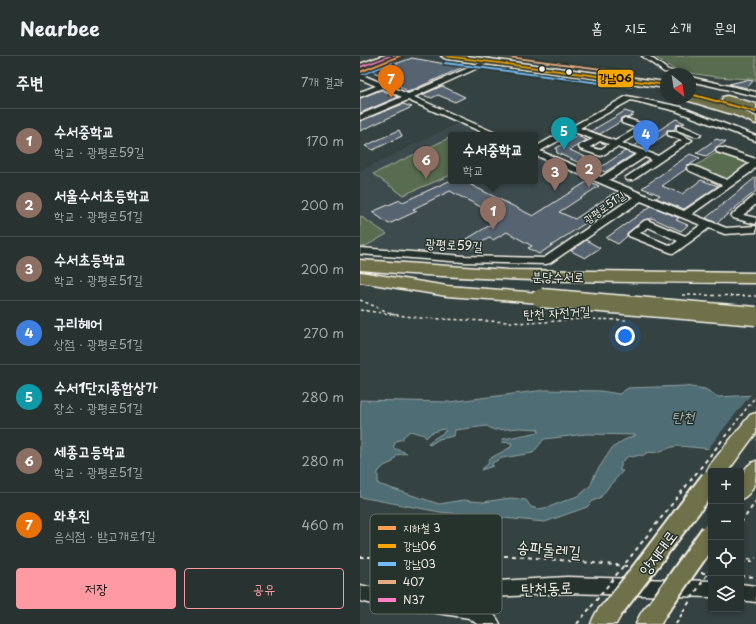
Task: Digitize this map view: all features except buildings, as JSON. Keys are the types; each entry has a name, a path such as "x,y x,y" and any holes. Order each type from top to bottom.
{"highway":[{"name":"분당수서로","path":"360,265 407,270 522,275 756,278"},
{"path":"522,275 568,269 756,266"},
{"name":"분당수서로","path":"360,276 570,286 756,288"},
{"path":"360,276 447,291 756,316"}],"main road":[{"path":"360,67 371,60 391,56"},
{"path":"446,56 632,80 660,87"},
{"path":"696,92 756,107"},
{"path":"696,96 756,112"},
{"path":"696,100 739,113 756,121"},
{"path":"720,468 756,420"},
{"path":"744,487 756,469"},
{"name":"양재대로","path":"602,613 708,484"},
{"path":"652,617 708,537"}],"street":[{"path":"645,56 662,68"},
{"path":"360,118 489,61"},
{"path":"360,76 489,132"},
{"path":"696,80 756,94"},
{"path":"360,95 382,86"},
{"path":"538,149 630,98 678,109 756,139"},
{"path":"600,138 584,147 601,153 650,121 634,116"},
{"path":"625,121 643,127"},
{"path":"630,178 697,134 680,128"},
{"path":"574,129 658,159"},
{"path":"671,133 688,140"},
{"path":"685,215 756,162 720,150"},
{"name":"광평로51길","path":"538,152 640,197"},
{"path":"603,180 644,154"},
{"path":"691,168 728,184"},
{"path":"640,197 725,231 756,229"},
{"name":"광평로51길","path":"546,261 640,197"},
{"path":"756,199 736,216 756,221"},
{"path":"685,240 708,224"},
{"name":"광평로59길","path":"360,251 464,259 546,261"},
{"name":"탄천동로","path":"502,588 567,585 708,589"},
{"path":"744,592 756,594"},
{"path":"478,614 491,624"}],"path":[{"path":"360,300 397,316"},
{"name":"탄천 자전거길","path":"360,310 397,316 531,323 583,319 632,320"},
{"path":"577,624 602,613 756,396"},
{"path":"744,519 756,501"},
{"name":"송파둘레길","path":"502,556 632,566"},
{"name":"송파둘레길","path":"360,557 370,557"},
{"path":"744,561 756,558"},
{"path":"744,563 756,562"},
{"path":"695,572 708,574"},
{"path":"676,624 682,612 708,573"},
{"path":"744,576 756,577"}],"shaded area":[{"path":"459,123 481,132 448,132 448,184 538,184 538,156 634,197 545,257 364,247 387,234 360,217 360,171"}],"green space":[{"path":"654,56 756,56 756,81 751,79 696,74 696,68 672,68"},
{"path":"448,138 448,176 403,195 373,174"},
{"path":"716,153 750,164 729,180 695,166"},
{"path":"360,216 387,234 364,247 360,246"}],"water":[{"name":"탄천","path":"685,386 705,389 718,397 756,395 756,453 675,446 652,453 648,452 642,456 629,456 621,462 621,467 619,470 623,471 600,498 593,501 587,507 545,522 502,518 502,514 461,514 440,512 360,497 360,400 449,402 545,390 601,391 619,394 628,388","holes":["487,426 494,430 520,428 538,429 539,432 503,439 502,442 512,443 511,447 489,459 488,464 481,470 493,466 492,463 502,458 533,453 544,439 586,434 636,435 624,440 612,448 595,474 591,485 580,495 549,507 539,509 531,507 526,500 511,498 483,502 463,500 439,504 378,484 378,472 384,466 393,462 397,455 407,453 393,448 396,441 403,439 403,437 410,431 424,435 426,438 431,433 443,429 446,431 428,443 430,445 439,439 454,436 455,430"]}],"pier":[{"path":"752,393 756,393 756,455 707,450"}],"metro line":[{"name":"3","path":"360,72 400,56"}],"transit line":[{"name":"N37","path":"360,67 391,56"},
{"name":"강남06","path":"446,56 660,84"},
{"name":"407","path":"501,56 633,73"},
{"name":"강남03","path":"362,74 393,63"},
{"name":"강남03","path":"445,63 631,87"},
{"name":"강남06","path":"696,96 756,112"}],"place":[{"name":"와후진","path":"391,98"},
{"name":"수서1단지종합상가","path":"564,150"},
{"name":"규리헤어","path":"646,153"},
{"name":"세종고등학교","path":"426,179"},
{"name":"서울수서초등학교","path":"589,188"},
{"name":"수서초등학교","path":"555,191"},
{"name":"수서중학교","path":"493,230"}]}
